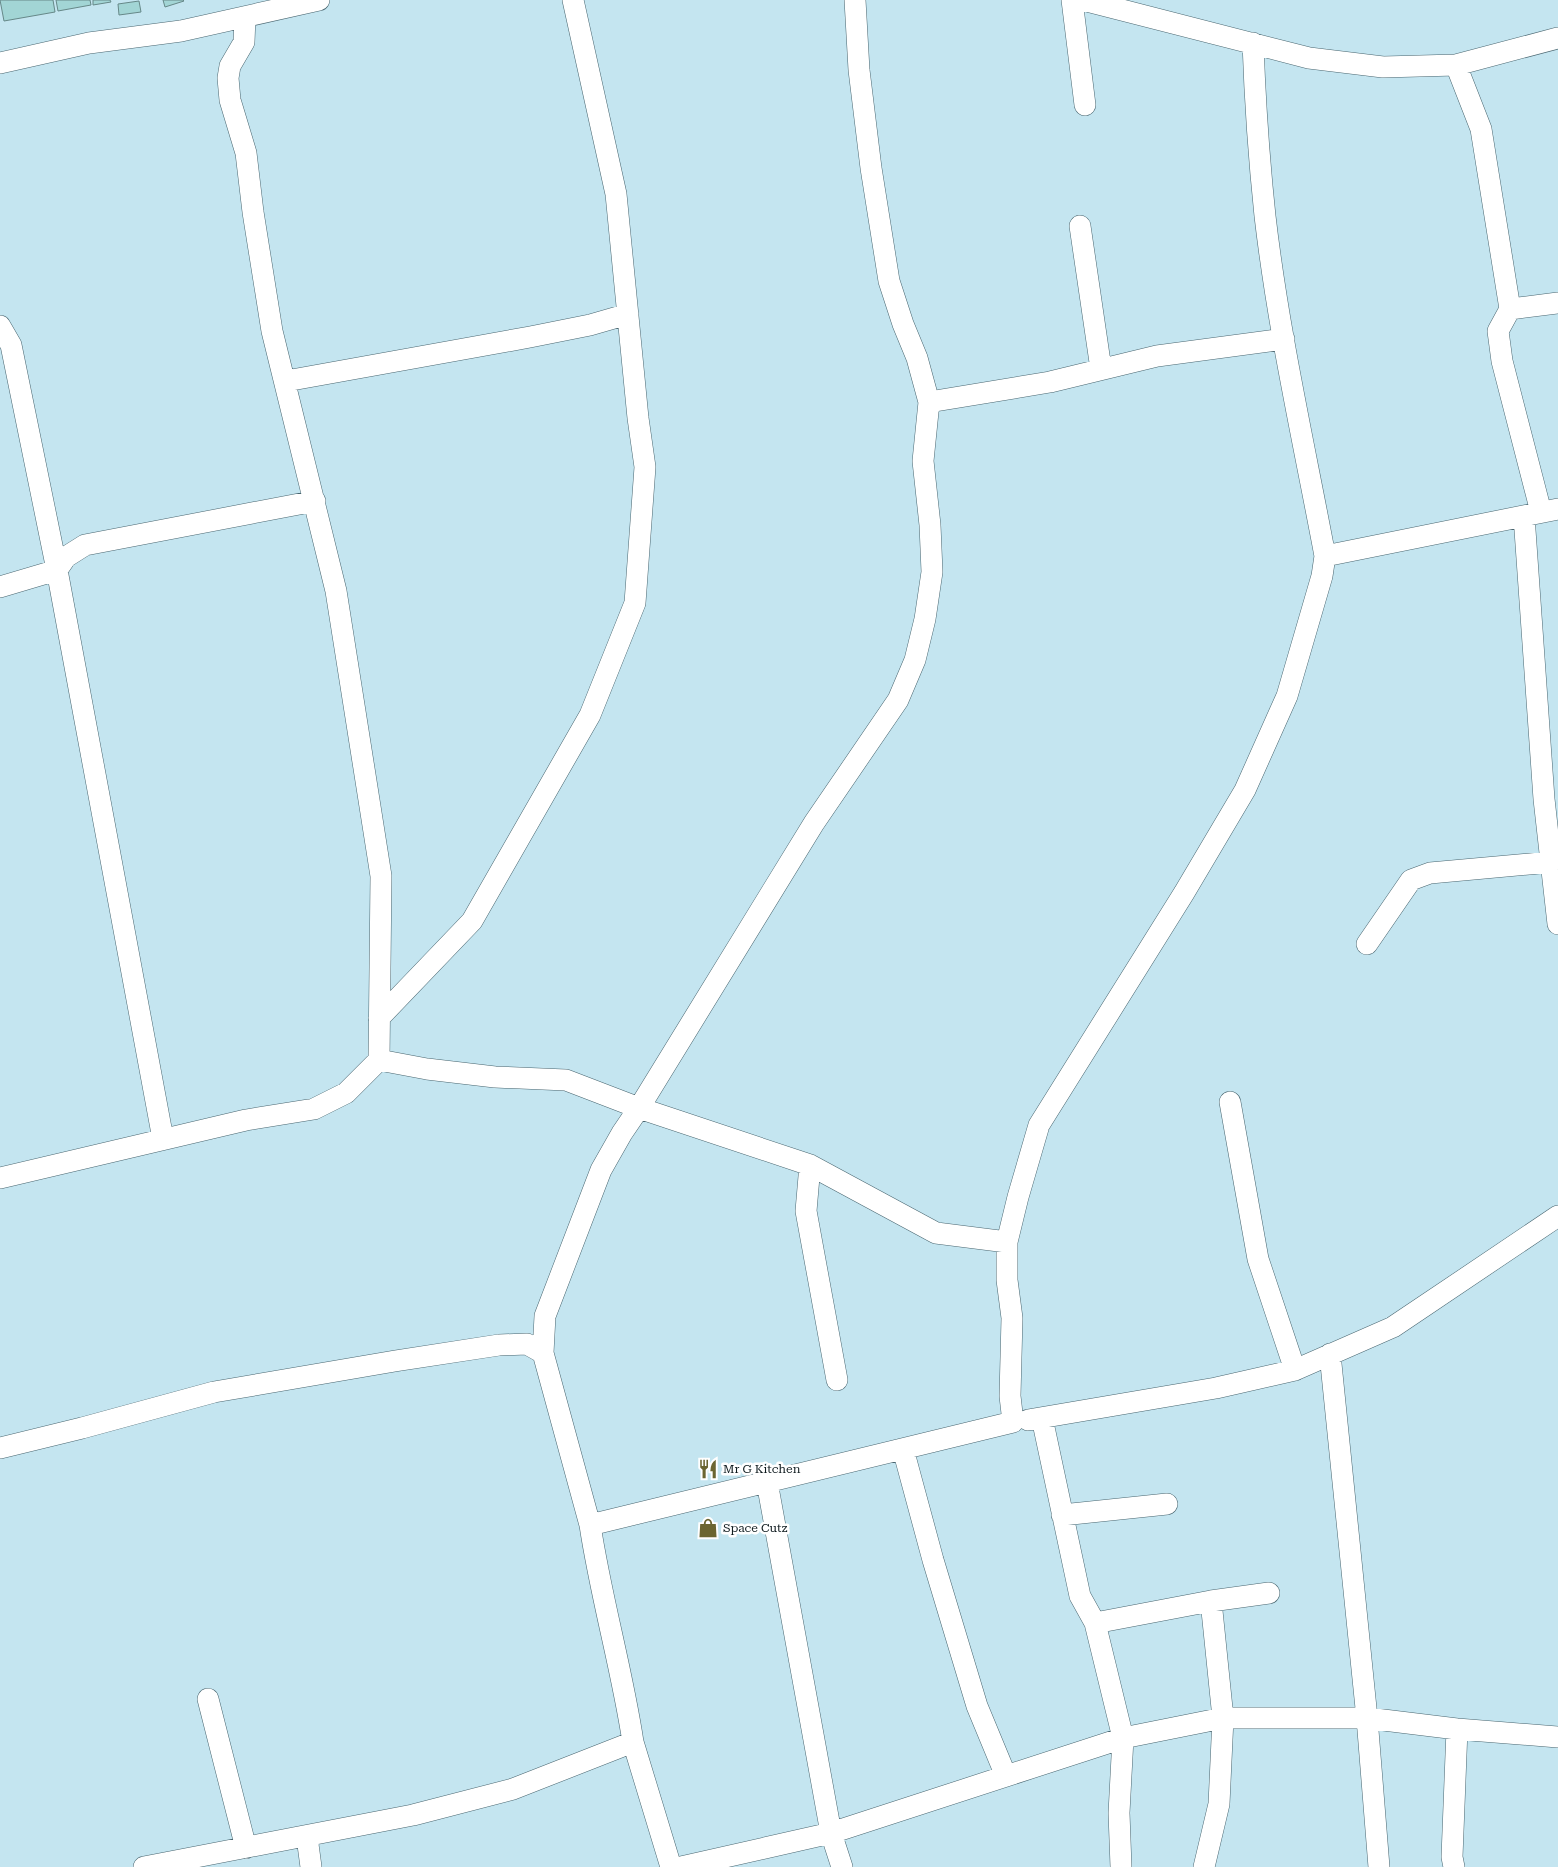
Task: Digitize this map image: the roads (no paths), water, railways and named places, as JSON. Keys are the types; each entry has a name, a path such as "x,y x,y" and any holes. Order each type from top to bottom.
{"street":[{"path":"0,63 89,42 182,31 252,11 319,0"},
{"path":"379,1018 472,921 590,715 635,603 645,467 638,418 616,194 573,0"},
{"path":"671,1867 633,1742 628,1707 596,1565 590,1525 544,1353 545,1316 601,1170 814,823 898,700 915,660 925,619 932,572 930,525 923,461 929,402 917,358 903,324 889,281 871,168 859,70 855,0"},
{"path":"1072,0 1085,105"},
{"path":"1083,0 1309,58 1383,67 1456,65 1558,38"},
{"path":"0,1178 246,1120 314,1109 346,1093 379,1060 381,876 336,591 286,381 272,331 253,212 246,153 230,100 228,78 230,66 244,42 252,11"},
{"path":"1013,1422 1010,1396 1012,1318 1007,1280 1007,1242 1039,1125 1184,893 1244,790 1287,696 1322,576 1325,556 1284,339 1266,218 1256,115 1253,43"},
{"path":"1456,65 1481,129 1510,308 1498,331 1502,362 1541,513 1544,799 1558,924"},
{"path":"1080,226 1101,369"},
{"path":"1510,308 1558,303"},
{"path":"286,381 530,337 590,325 628,314"},
{"path":"0,326 11,345 57,570 163,1139"},
{"path":"929,402 1050,382 1156,356 1284,339"},
{"path":"0,587 57,570 66,557 85,545 315,502"},
{"path":"1325,556 1541,513"},
{"path":"1367,944 1411,880 1430,873 1551,862"},
{"path":"379,1060 427,1069 495,1077 566,1080 639,1108 810,1165 936,1234 1007,1242"},
{"path":"1230,1102 1258,1259 1295,1370"},
{"path":"810,1165 806,1211 837,1380"},
{"path":"590,1525 1013,1422 1216,1388 1295,1370 1393,1327 1558,1216"},
{"path":"0,1448 214,1392 499,1345 526,1344 544,1353"},
{"path":"1330,1354 1367,1718 1378,1867"},
{"path":"1042,1418 1080,1596 1095,1623 1123,1738 1115,1864"},
{"path":"903,1449 933,1560 977,1706 1006,1776"},
{"path":"767,1482 831,1834 842,1867"},
{"path":"1062,1515 1167,1504"},
{"path":"1095,1623 1211,1601 1269,1593"},
{"path":"1204,1867 1219,1804 1223,1718 1211,1601"},
{"path":"208,1699 246,1848"},
{"path":"681,1867 831,1834 1123,1738 1223,1718 1367,1718 1457,1729 1558,1737"},
{"path":"1454,1867 1452,1857 1457,1729"},
{"path":"144,1867 413,1816 513,1789 633,1742"},
{"path":"307,1837 311,1867"}],"place":[{"name":"Mr G Kitchen","path":"708,1469"},
{"name":"Space Cutz","path":"708,1528"}]}
